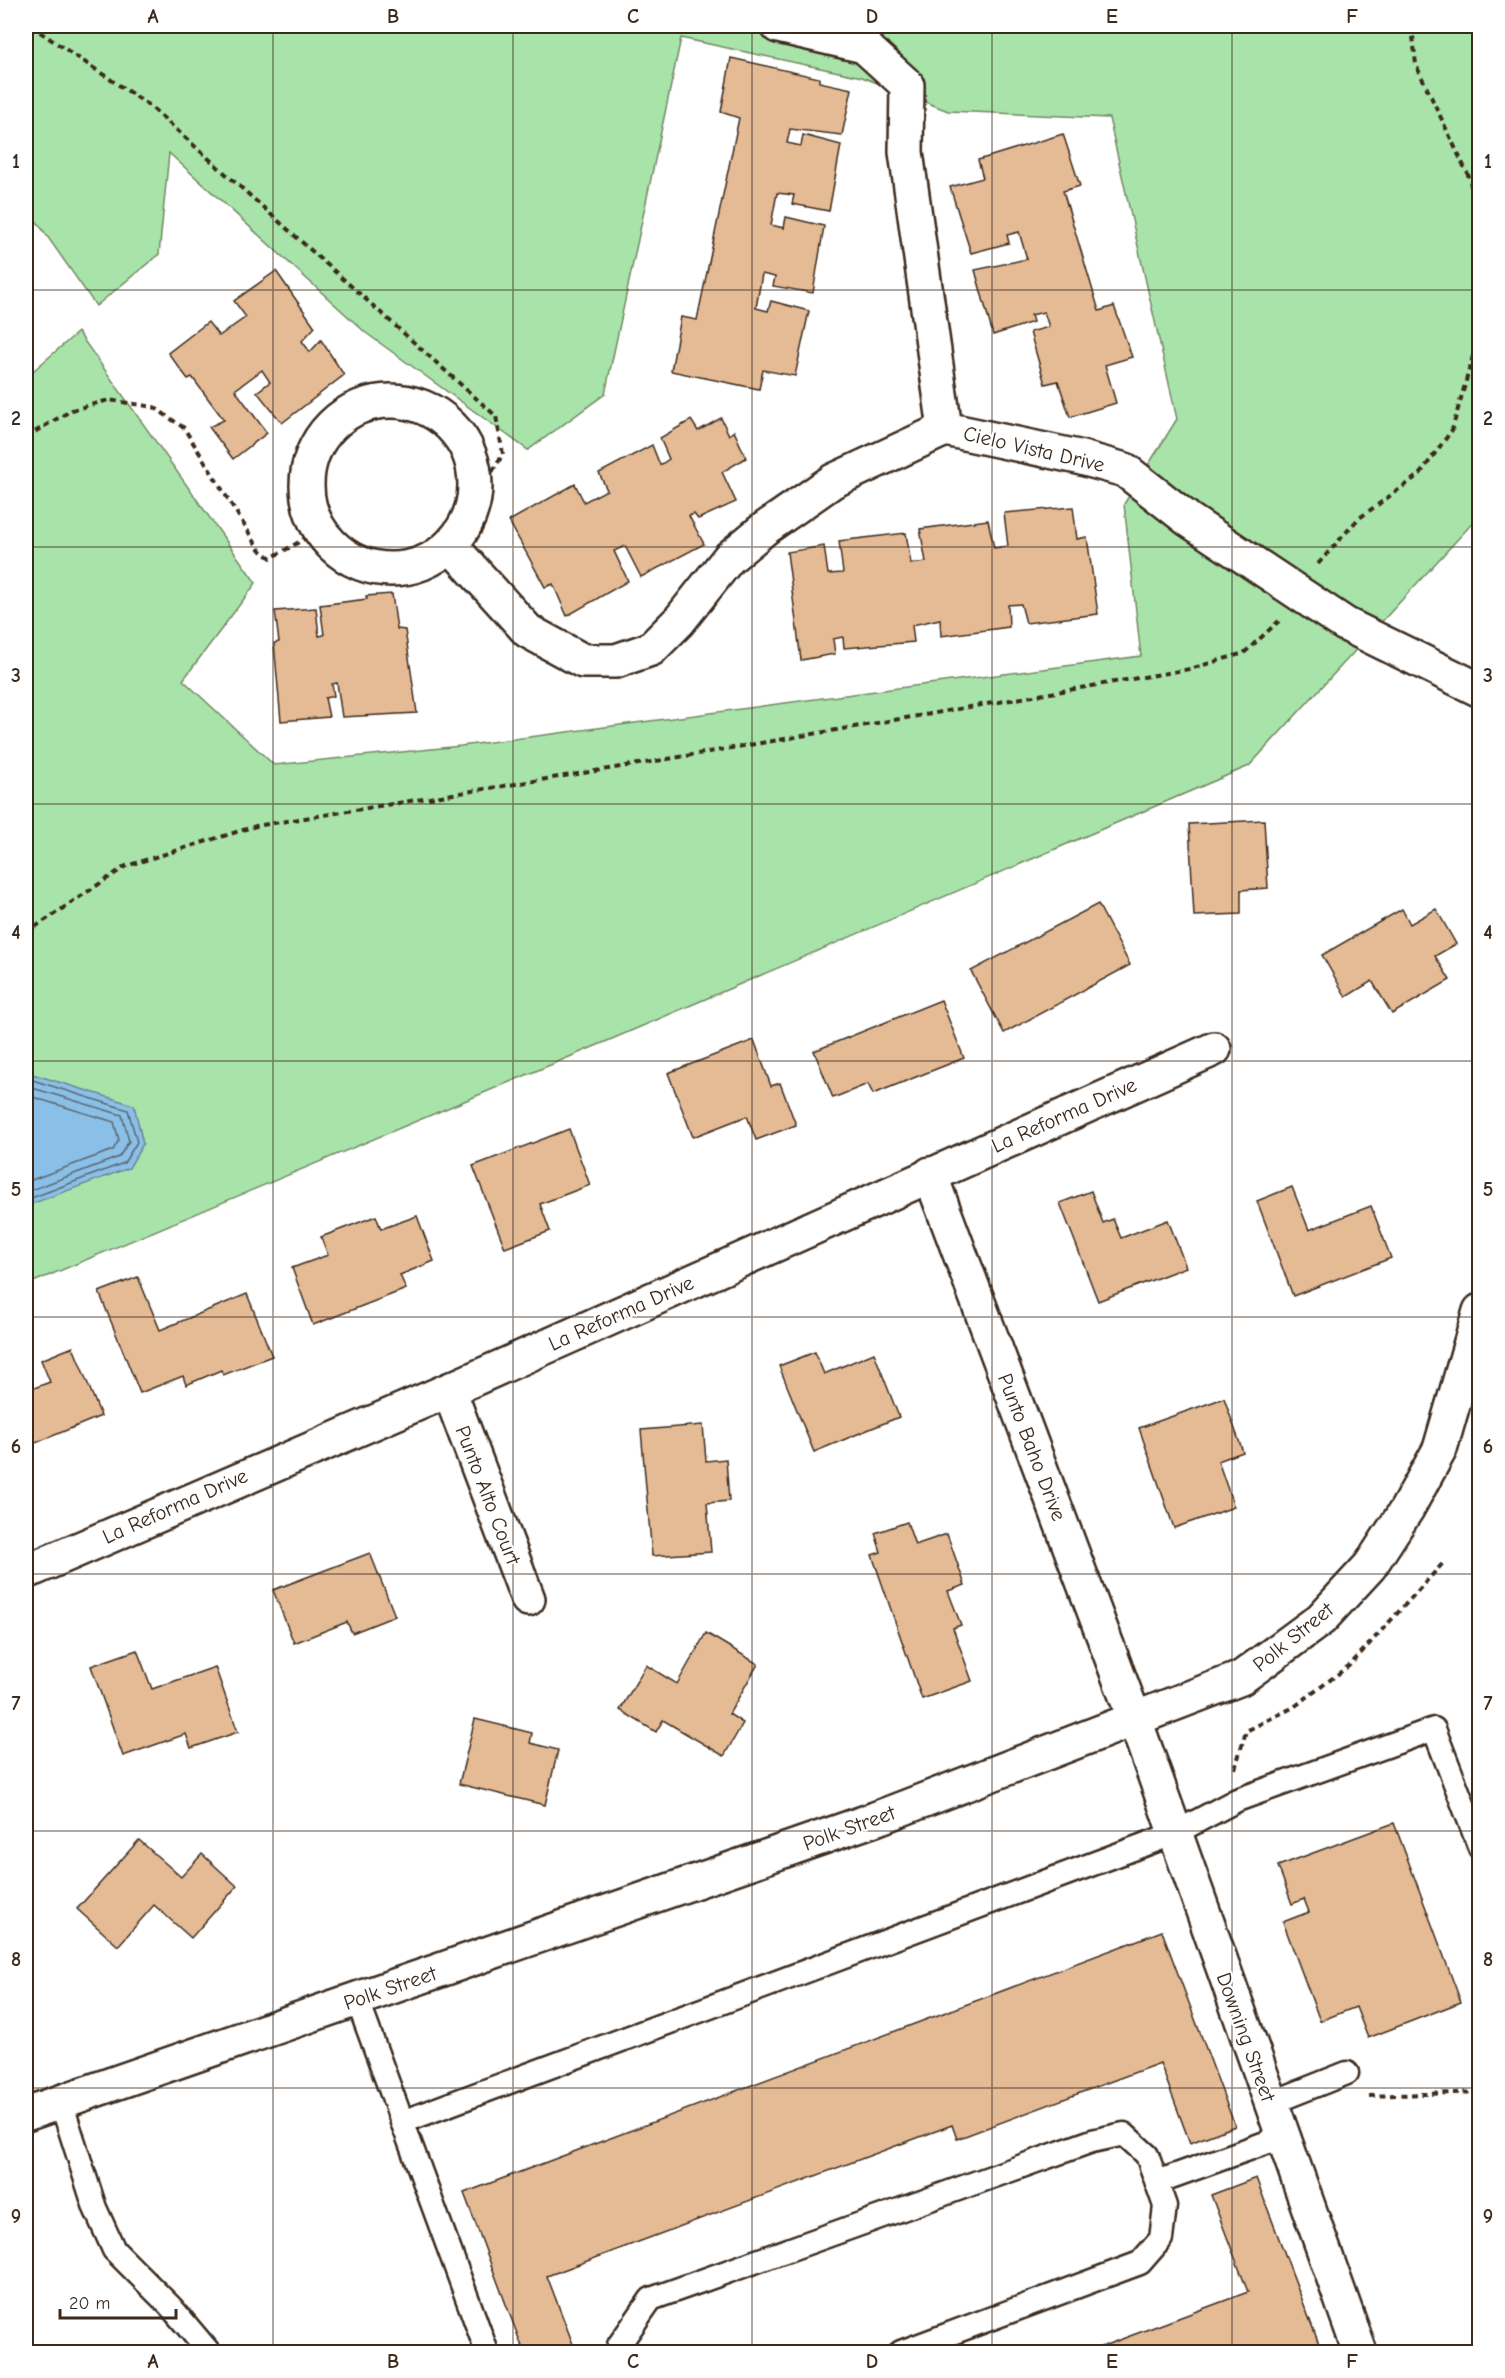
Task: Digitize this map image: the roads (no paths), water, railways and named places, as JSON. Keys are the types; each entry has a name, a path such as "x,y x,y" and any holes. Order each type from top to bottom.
{"street":[{"name":"Cielo Vista Drive","path":"778,26 864,46 907,85 906,152 945,429 1078,457 1125,470 1189,520 1345,624 1479,690"},
{"path":"403,401 428,409 450,424 467,447 475,473 475,500 466,525 450,546 430,561 406,569 382,569 357,563 336,549 320,530 309,505 308,496 307,478 314,451 328,429 350,411 375,402 403,401"},
{"path":"450,546 528,631 583,661 616,661 651,649 679,621 729,558 781,517 833,481 945,429"},
{"name":"La Reforma Drive","path":"26,1572 448,1390 1214,1049"},
{"name":"Punto Baho Drive","path":"930,1174 1135,1720"},
{"name":"Polk Street","path":"26,2114 875,1819 1241,1678 1321,1619 1370,1566 1407,1509 1440,1449 1479,1311"},
{"name":"Punto Alto Court","path":"448,1390 528,1599"},
{"name":"Downing Street","path":"1135,1720 1173,1834 1360,2352"}],"lane":[{"path":"402,2122 1173,1834 1237,1800 1434,1729 1479,1848"},
{"path":"357,1999 487,2352"},
{"path":"1270,2103 1347,2073"},
{"path":"61,2102 95,2208 114,2250 171,2307 209,2352"},
{"path":"619,2352 619,2345 651,2299 1092,2141 1124,2134 1148,2155 1165,2206 1161,2239 1140,2263 902,2352"},
{"path":"1157,2182 1282,2137"}],"water":[{"path":"26,1072 134,1105 143,1144 129,1168 26,1206"}]}
